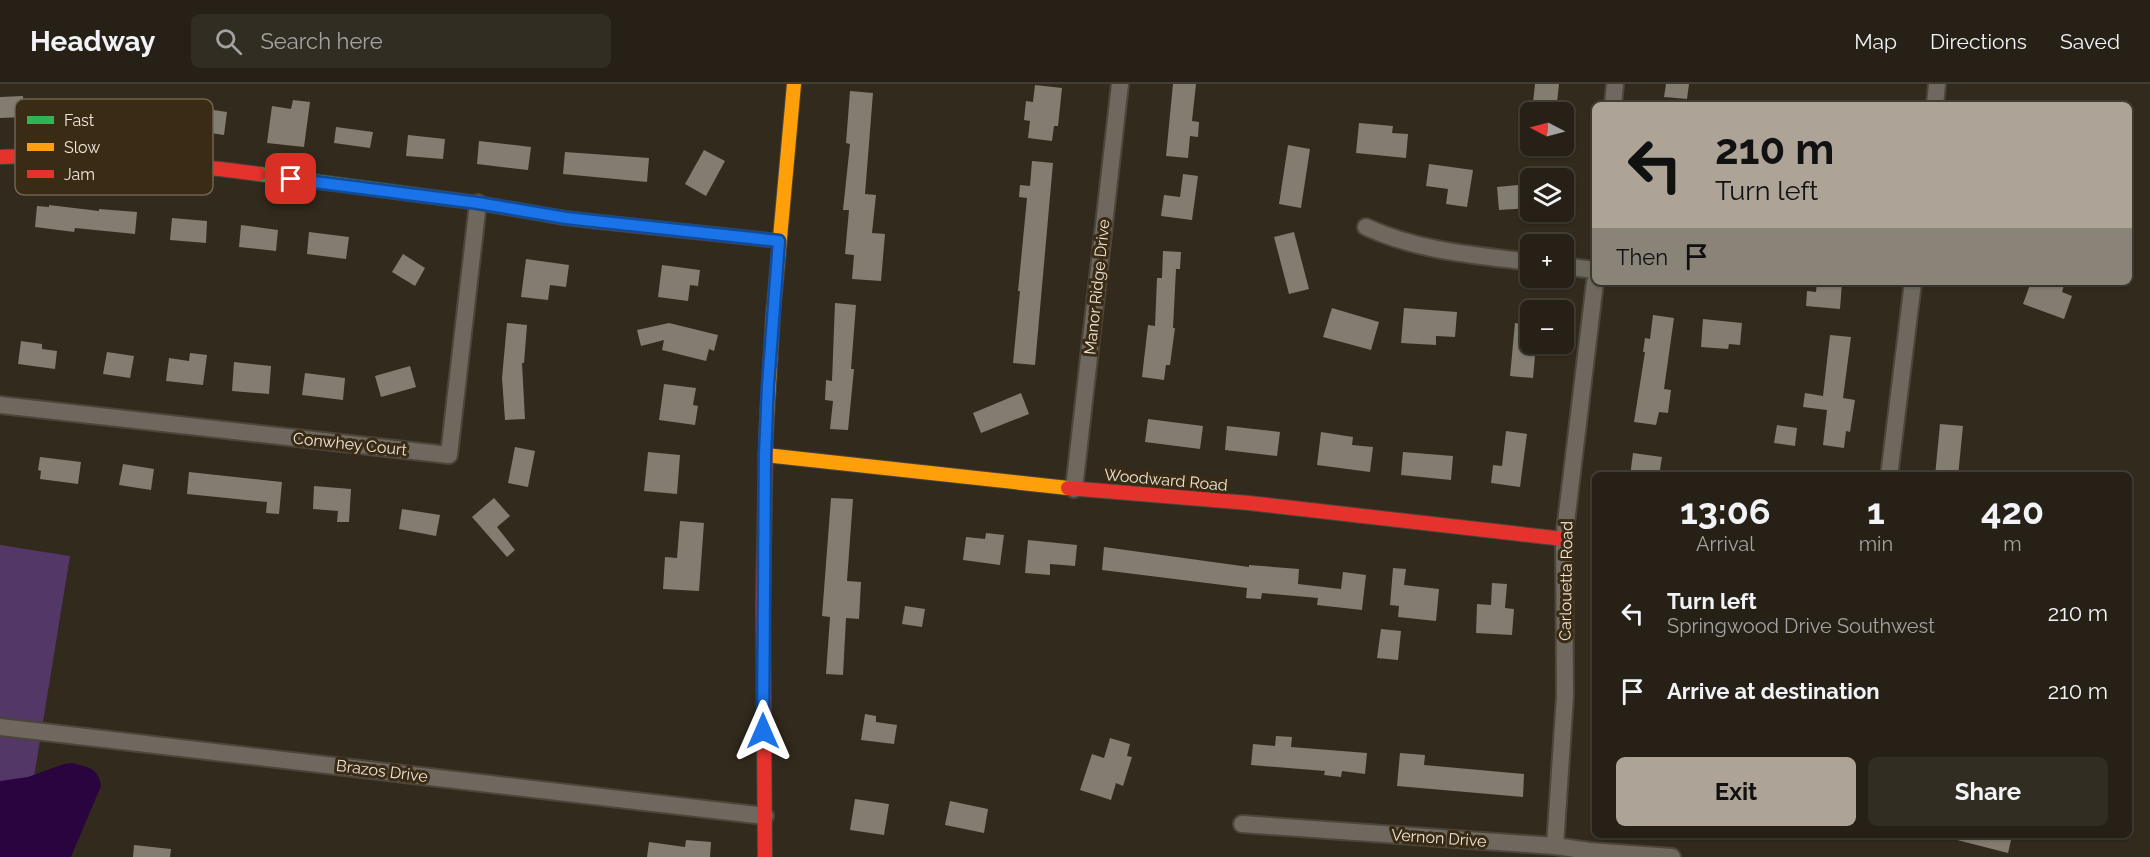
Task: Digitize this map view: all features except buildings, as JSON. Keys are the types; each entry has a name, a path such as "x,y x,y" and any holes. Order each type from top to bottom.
{"street":[{"path":"765,857 762,645 765,455 779,241 794,84"},
{"name":"Manor Ridge Drive","path":"1074,489 1120,84"},
{"path":"1613,102 1615,84"},
{"path":"1935,102 1938,84"},
{"path":"0,157 15,156"},
{"path":"213,169 478,203 566,218 779,241"},
{"name":"Conwhey Court","path":"0,405 449,455 478,203"},
{"path":"1366,227 1387,237 1420,246 1520,261"},
{"path":"1574,267 1592,270"},
{"name":"Carlouetta Road","path":"1555,846 1565,696 1564,539 1595,285"},
{"path":"1889,472 1913,285"},
{"name":"Woodward Road","path":"765,455 1074,489 1249,503 1564,539"},
{"name":"Brazos Drive","path":"0,727 765,816"},
{"name":"Vernon Drive","path":"1242,824 1555,846 1672,857"}],"shaded area":[{"path":"0,545 70,556 21,857 0,857"},
{"path":"72,763 88,767 95,772 101,786 71,857 0,857 0,781 28,777"}],"traffic: fast":[{"path":"259,174 478,203 600,222"}],"traffic: slow":[{"path":"766,434 773,315 794,84"},
{"path":"765,455 1068,488"}],"traffic: jam":[{"path":"0,157 15,156"},
{"path":"213,169 259,174"},
{"path":"600,222 779,241"},
{"path":"765,857 763,605 766,434"},
{"path":"1068,488 1249,503 1564,539"}],"route":[{"path":"291,179 478,203 566,218 779,241 765,455 763,731"}]}
